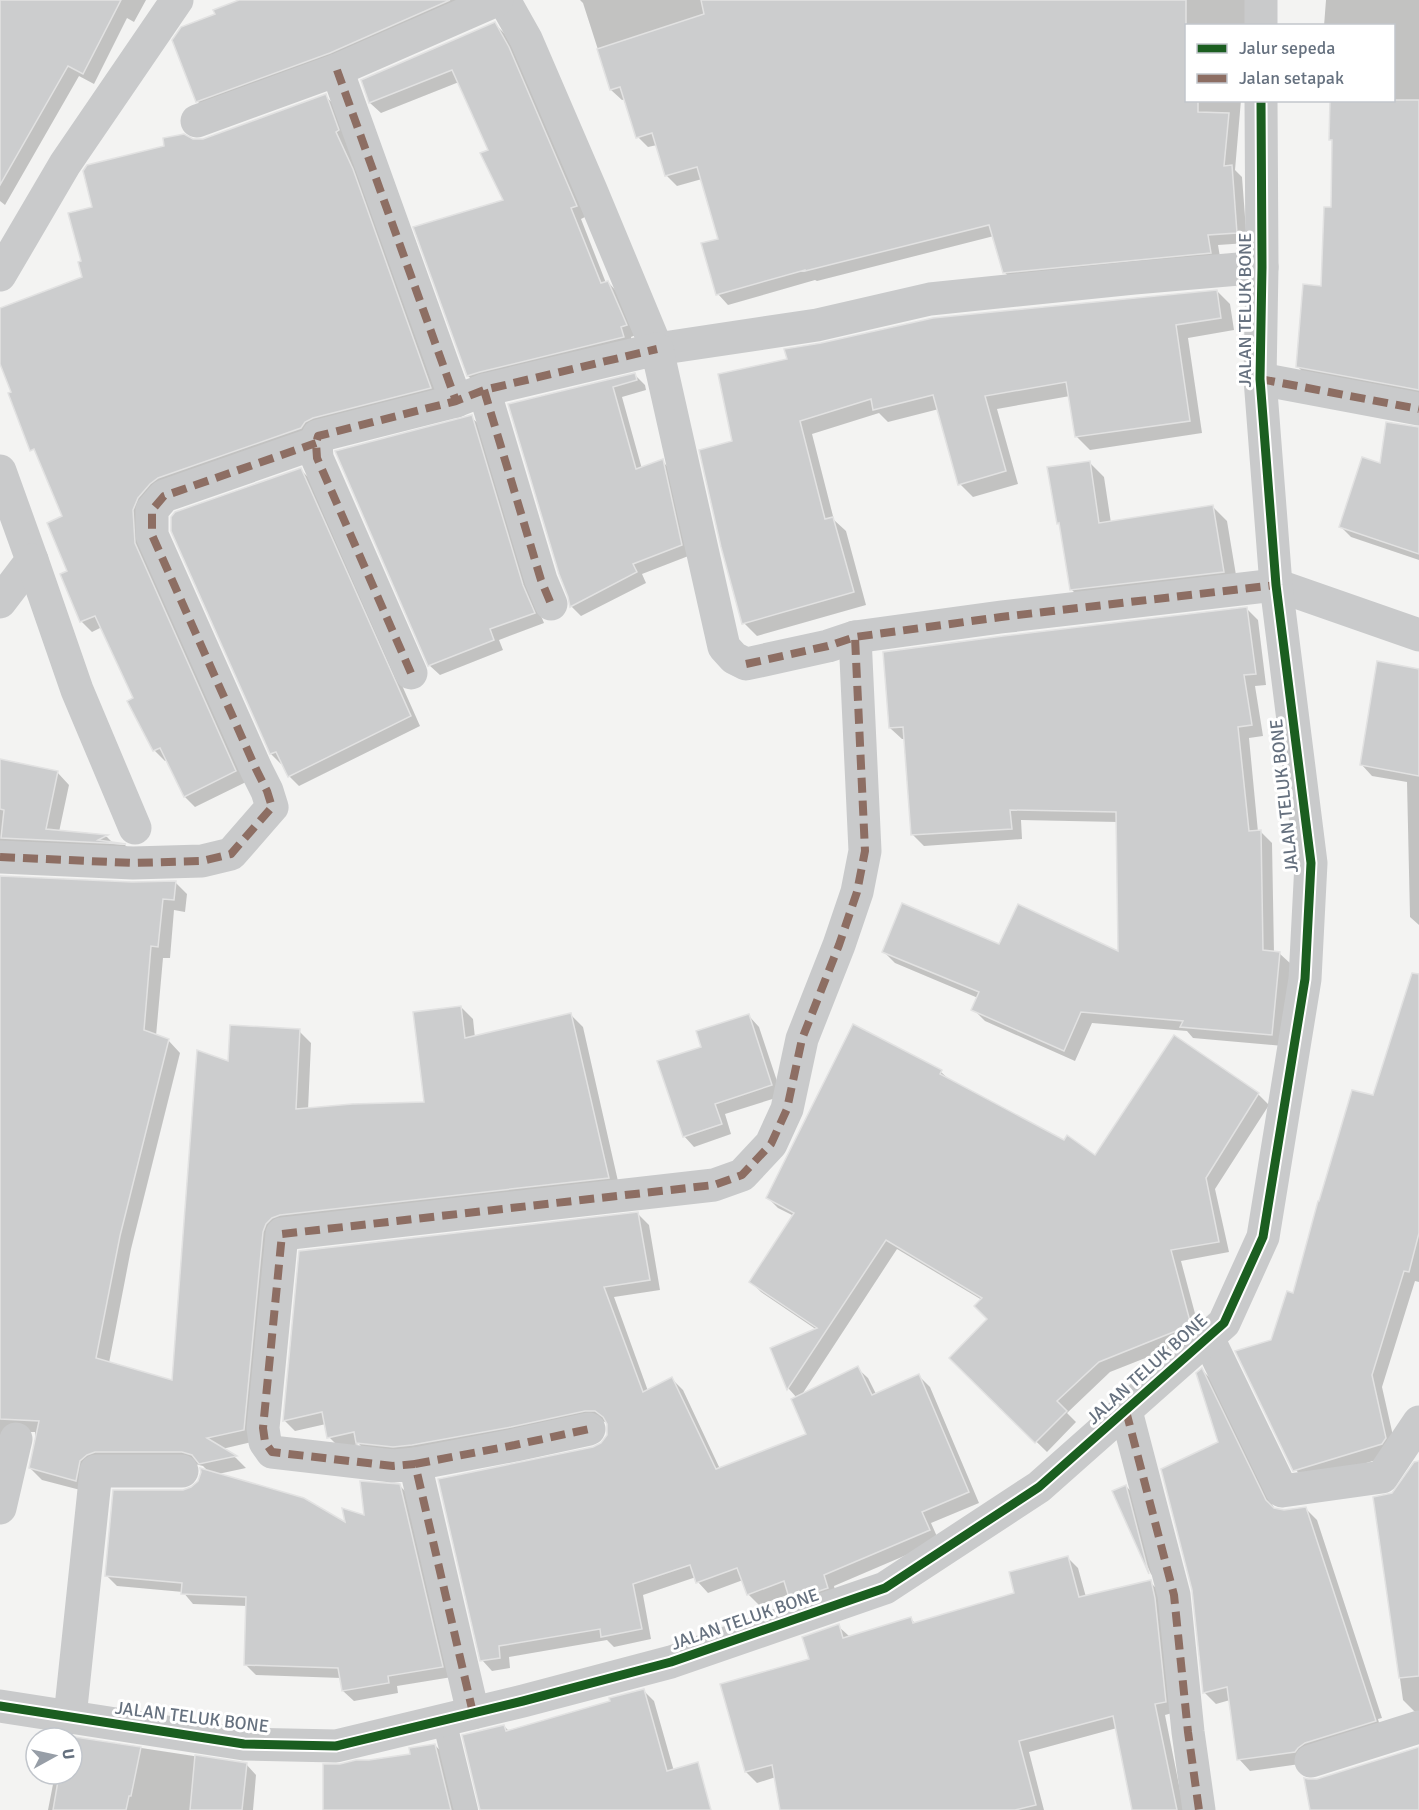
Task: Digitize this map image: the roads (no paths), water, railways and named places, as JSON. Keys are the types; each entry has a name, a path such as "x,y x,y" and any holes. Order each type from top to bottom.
{"street":[{"path":"0,275 65,164 177,0"},
{"path":"197,121 337,70 497,0"},
{"path":"504,0 526,39 657,349 724,647 734,658 746,664 855,638 1001,617 1276,585 1419,635"},
{"path":"1261,0 1261,24"},
{"path":"337,70 470,396 551,604"},
{"name":"JALAN TELUK BONE","path":"0,1706 244,1744 336,1746 670,1662 885,1588 1039,1487 1224,1323 1263,1237 1305,979 1311,863 1276,585 1260,379 1261,102"},
{"path":"411,673 317,458 318,436 657,349 817,326 930,299 1262,267"},
{"path":"1260,379 1419,409"},
{"path":"0,857 133,863 202,861 231,854 272,807 267,791 152,535 152,510 164,496 316,443"},
{"path":"0,471 77,690 135,828"},
{"path":"0,602 32,560"},
{"path":"589,1429 527,1443 393,1466 272,1452 265,1442 262,1428 282,1234 714,1185 742,1175 771,1144 787,1109 802,1039 857,892 865,851 855,638"},
{"path":"1208,1338 1282,1491 1382,1477 1419,1422"},
{"path":"1126,1411 1174,1595 1188,1732 1199,1810"},
{"path":"0,1508 16,1439"},
{"path":"415,1464 459,1716"},
{"path":"70,1717 96,1472 182,1471"},
{"path":"1311,1761 1419,1727"}],"lane":[{"path":"459,1716 466,1810"}]}
